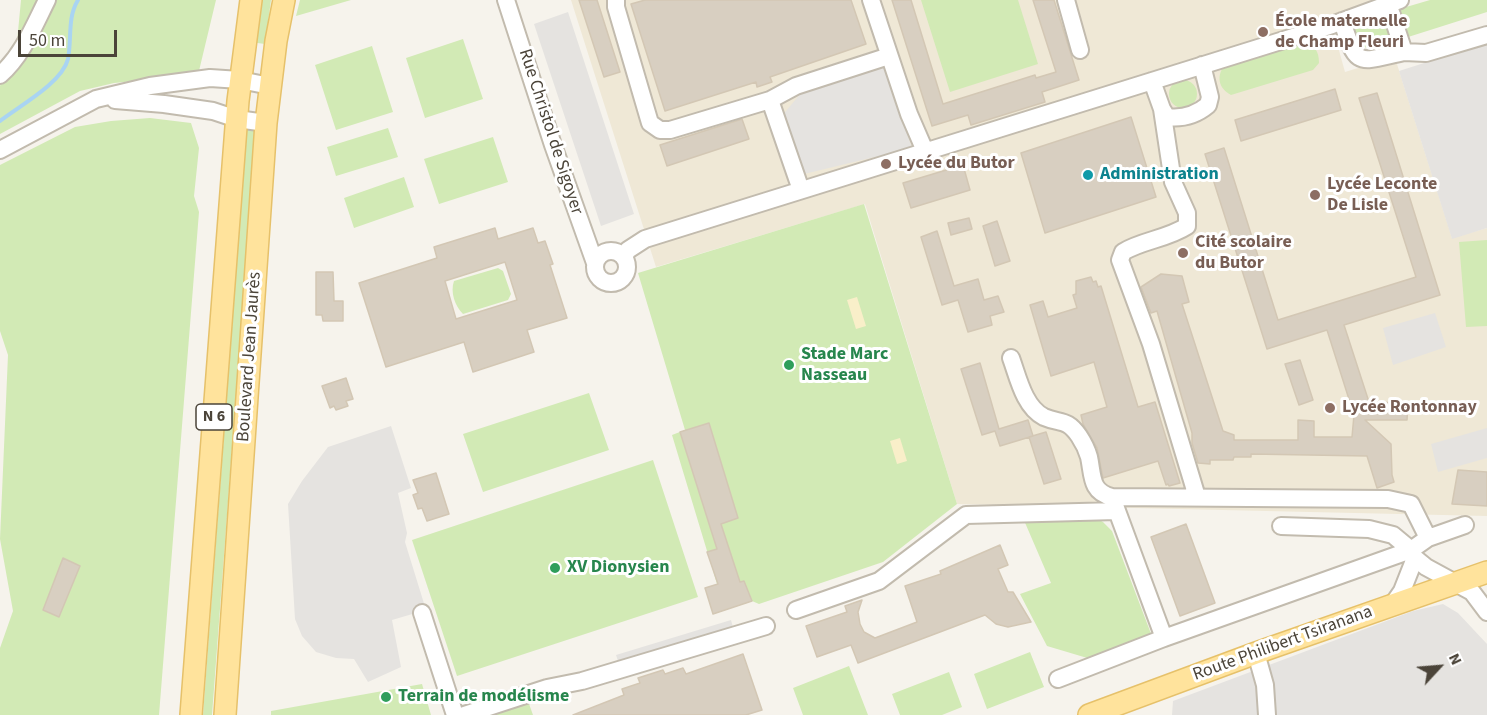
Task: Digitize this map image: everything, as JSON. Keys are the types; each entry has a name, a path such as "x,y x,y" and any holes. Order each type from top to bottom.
{"main road":[{"name":"Boulevard Jean Jaurès","path":"191,715 240,80 251,0"},
{"name":"Boulevard Jean Jaurès","path":"225,715 266,123 284,0"},
{"name":"Route Philibert Tsiranana","path":"1089,715 1392,604 1478,582"}],"street":[{"path":"0,75 9,68 20,52 47,0"},
{"name":"Rue Christol de Sigoyer","path":"506,0 553,145 595,263"},
{"path":"616,0 616,7 650,123 660,130 670,130 770,100 796,87 889,56"},
{"path":"871,0 909,114 925,152"},
{"path":"1066,0 1080,50"},
{"path":"624,256 628,250 645,239 1342,21 1392,1 1404,52"},
{"path":"1342,21 1352,52 1358,58 1366,60 1404,52 1426,53 1487,34"},
{"path":"1162,109 1167,117 1177,118 1190,116 1208,105 1210,97 1202,65"},
{"path":"0,150 96,99 150,86 200,80 240,80 270,87"},
{"path":"1152,81 1162,109 1173,182 1186,213 1187,226 1175,234 1132,247 1123,252 1120,260 1151,344 1197,497"},
{"path":"96,99 164,104 213,111 237,119 266,123"},
{"path":"770,100 801,190"},
{"path":"613,250 624,256 627,261 627,273 618,281 611,283 603,281 597,277 594,270 595,263 599,256 613,250"},
{"path":"1011,358 1028,402 1044,417 1057,419 1073,428 1088,454 1093,483 1115,504 1164,638"},
{"path":"796,610 879,581 966,514 1197,497 1388,499 1411,504 1428,538"},
{"path":"1392,604 1402,591 1413,554 1428,538 1465,525"},
{"path":"1281,526 1369,529 1393,535 1426,567 1478,582 1487,612"},
{"path":"1058,679 1164,638 1413,554"},
{"path":"422,613 454,715"},
{"path":"464,715 547,688 582,681 766,626"},
{"path":"1256,653 1265,685 1267,715"}],"shaded area":[{"name":"Cité scolaire du Butor","path":"571,0 1370,0 1371,3 1330,18 1345,72 1381,61 1396,61 1452,238 1487,228 1487,516 957,504 865,204 656,267"},
{"path":"568,12 634,214 601,226 534,24"},
{"path":"1487,43 1487,228 1452,239 1399,71"},
{"path":"882,62 912,148 800,175 781,117 807,86"},
{"path":"1435,313 1446,347 1393,365 1383,328"},
{"path":"391,426 411,488 398,493 407,533 405,542 426,610 392,620 401,667 368,682 354,659 336,658 316,652 302,636 295,619 288,504 328,447"},
{"path":"1487,428 1487,458 1438,472 1431,444"},
{"path":"1443,604 1458,613 1487,644 1487,715 1172,715 1173,701 1413,611"},
{"path":"731,620 735,635 621,670 616,655"}],"green space":[{"path":"21,0 216,0 198,75 114,83 80,91 0,134 0,86 17,42"},
{"path":"258,0 271,0 265,44 250,42"},
{"path":"300,0 351,0 296,16"},
{"path":"921,0 1018,0 1038,64 950,92"},
{"path":"1430,0 1487,0 1487,12 1405,38 1396,10"},
{"path":"1388,11 1396,39 1367,48 1360,45 1354,28 1357,21"},
{"path":"463,39 483,99 425,118 406,58"},
{"path":"1305,42 1314,47 1318,55 1319,63 1313,70 1231,95 1222,87 1220,76 1223,67"},
{"path":"372,46 393,112 336,130 315,65"},
{"path":"1183,80 1193,84 1197,94 1193,104 1183,108 1173,104 1169,94 1173,84"},
{"path":"150,118 191,123 199,148 194,196 199,212 159,715 0,715 0,648 13,611 0,539 8,355 0,331 0,165 75,127"},
{"path":"247,127 256,128 212,715 203,715"},
{"path":"388,128 398,157 336,176 327,147"},
{"path":"493,137 508,182 439,204 424,159"},
{"path":"404,177 414,207 354,228 344,198"},
{"name":"Stade Marc Nasseau","path":"864,204 957,504 883,562 759,604 752,601 713,614 705,588 717,584 672,435 685,430 638,273"},
{"path":"1487,240 1487,326 1466,327 1459,242"},
{"path":"498,268 503,271 511,294 508,300 463,314 454,299 454,281"},
{"path":"589,393 609,450 483,492 463,434"},
{"name":"XV Dionysien","path":"653,460 698,597 457,676 412,540"},
{"path":"1094,517 1112,531 1153,639 1094,660 1047,646 1020,594 1051,583 1023,518"},
{"path":"1030,652 1044,687 987,709 974,674"},
{"path":"849,666 868,715 803,715 793,688"},
{"path":"949,672 962,707 942,715 900,715 892,694"},
{"name":"Terrain de modélisme","path":"422,684 431,715 271,715 271,711"},
{"path":"528,701 533,715 490,715"}],"sand":[{"path":"857,297 866,326 856,329 847,300"},
{"path":"900,438 907,461 897,464 890,441"}],"building":[{"path":"579,0 597,0 620,72 604,77"},
{"path":"645,0 851,0 866,44 770,77 772,82 757,87 756,82 665,111 631,4"},
{"path":"892,0 911,0 943,104 1035,75 1036,78 1056,72 1033,0 1054,0 1079,80 1042,92 1045,102 971,125 968,115 932,126"},
{"path":"1335,89 1341,110 1241,141 1235,120"},
{"path":"1377,93 1440,295 1344,325 1369,402 1408,403 1407,420 1365,420 1391,444 1394,482 1377,488 1367,456 1251,454 1251,457 1234,457 1233,460 1210,460 1210,464 1198,463 1192,443 1192,433 1157,311 1151,313 1141,287 1161,274 1182,276 1189,302 1182,304 1223,431 1234,435 1234,440 1298,440 1298,420 1314,421 1314,437 1352,437 1354,415 1327,330 1267,349 1205,154 1224,148 1278,320 1416,277 1359,98"},
{"name":"Administration","path":"1131,117 1156,197 1045,233 1021,153"},
{"path":"742,119 749,139 667,166 660,145"},
{"path":"963,165 970,190 911,208 903,183"},
{"path":"969,218 972,229 951,235 948,223"},
{"path":"997,221 1010,261 995,266 983,226"},
{"path":"495,228 498,239 533,228 538,243 545,241 567,318 527,330 534,352 473,372 464,342 386,367 359,283 437,258 434,247","holes":["505,262 517,300 456,319 445,281"]},
{"path":"937,231 954,286 978,279 984,300 998,296 1004,312 990,316 992,325 968,332 958,300 942,305 921,237"},
{"path":"316,272 333,272 334,301 343,301 343,321 323,321 322,315 316,315"},
{"path":"1091,277 1093,282 1096,281 1098,287 1101,286 1138,407 1155,402 1180,483 1166,485 1158,461 1103,478 1097,448 1083,424 1081,415 1107,407 1094,362 1051,376 1030,305 1043,301 1048,317 1077,308 1073,295 1076,294 1076,281"},
{"path":"1300,360 1313,400 1299,405 1285,364"},
{"path":"980,363 999,429 1028,420 1033,436 1000,446 995,431 982,435 961,369"},
{"path":"346,378 353,399 346,401 348,406 336,410 334,406 330,408 322,386"},
{"path":"709,423 738,518 721,524 740,582 744,581 752,601 713,614 705,588 718,584 707,552 717,549 680,432"},
{"path":"1046,432 1061,479 1044,484 1029,437"},
{"path":"1458,470 1487,472 1487,506 1452,504"},
{"path":"436,473 449,514 427,521 422,508 418,509 413,495 418,493 413,480"},
{"path":"1186,524 1215,603 1180,616 1151,537"},
{"path":"1000,545 1008,565 998,569 1008,592 1013,592 1031,622 1008,627 996,624 985,615 858,663 851,645 817,657 806,626 847,612 845,606 862,600 858,612 860,624 864,632 875,638 917,622 905,586 941,574 940,571"},
{"path":"63,558 80,566 59,617 43,610"},
{"path":"743,654 762,710 746,715 573,715 624,695 622,689 640,683 638,678 663,670 665,674 683,668 686,674"}],"waterway":[{"path":"0,121 49,85 64,68 68,59 72,14 78,0"}],"place":[{"name":"École maternelle de Champ Fleuri","path":"1263,32"},
{"name":"Lycée du Butor","path":"886,164"},
{"name":"Administration","path":"1088,175"},
{"name":"Lycée Leconte De Lisle","path":"1315,195"},
{"name":"Cité scolaire du Butor","path":"1183,253"},
{"name":"Stade Marc Nasseau","path":"789,365"},
{"name":"Lycée Rontonnay","path":"1330,408"},
{"name":"XV Dionysien","path":"555,568"},
{"name":"Terrain de modélisme","path":"386,697"}]}
